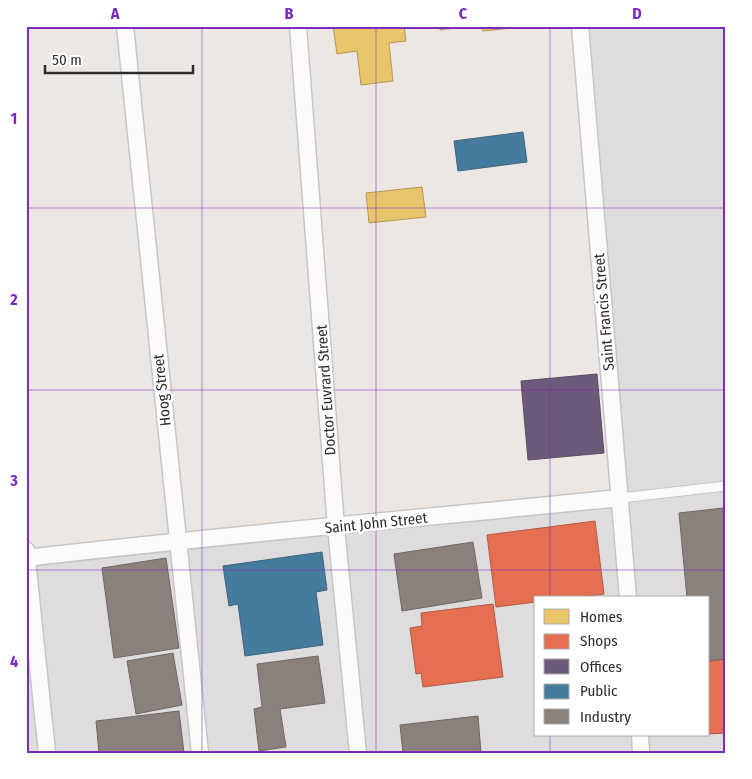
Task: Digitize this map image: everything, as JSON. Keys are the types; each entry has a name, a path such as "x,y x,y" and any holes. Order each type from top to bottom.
{"street":[{"name":"Hoog Street","path":"125,26 200,753"},
{"name":"Doctor Euvrard Street","path":"298,26 336,527 358,753"},
{"name":"Saint Francis Street","path":"580,26 628,596"},
{"name":"Saint John Street","path":"27,555 336,527 620,498"},
{"path":"27,555 47,753"},
{"path":"640,736 641,753"}],"lane":[{"name":"Saint John Street","path":"620,498 726,486"}],"shaded area":[{"path":"580,26 726,26 726,753 26,753 26,558 619,498"}],"building: Homes":[{"path":"333,26 404,26 406,41 389,43 393,81 361,85 357,51 337,54"},
{"path":"439,26 470,26 440,30"},
{"path":"481,26 522,26 522,27 483,31"},
{"path":"422,187 426,217 369,223 366,193"}],"building: Shops":[{"path":"595,521 604,594 588,596 534,596 534,602 496,607 487,535"},
{"path":"493,604 503,677 423,687 421,673 416,674 410,628 422,626 421,613"},
{"path":"726,659 726,733 710,734 710,661"}],"building: Offices":[{"path":"597,374 604,453 528,460 521,381"}],"building: Public":[{"path":"523,132 527,162 458,171 454,141"},
{"path":"322,552 327,590 316,592 323,645 245,656 238,604 229,606 223,566"}],"building: Industry":[{"path":"723,508 726,539 726,659 710,661 710,596 687,596 679,513"},
{"path":"473,542 482,598 402,611 394,554"},
{"path":"166,558 179,648 114,658 102,568"},
{"path":"173,653 182,705 136,714 127,661"},
{"path":"318,656 325,703 280,709 286,747 259,751 254,709 262,707 257,664"},
{"path":"179,711 184,753 99,753 96,721"},
{"path":"478,716 481,753 403,753 400,725"}]}
